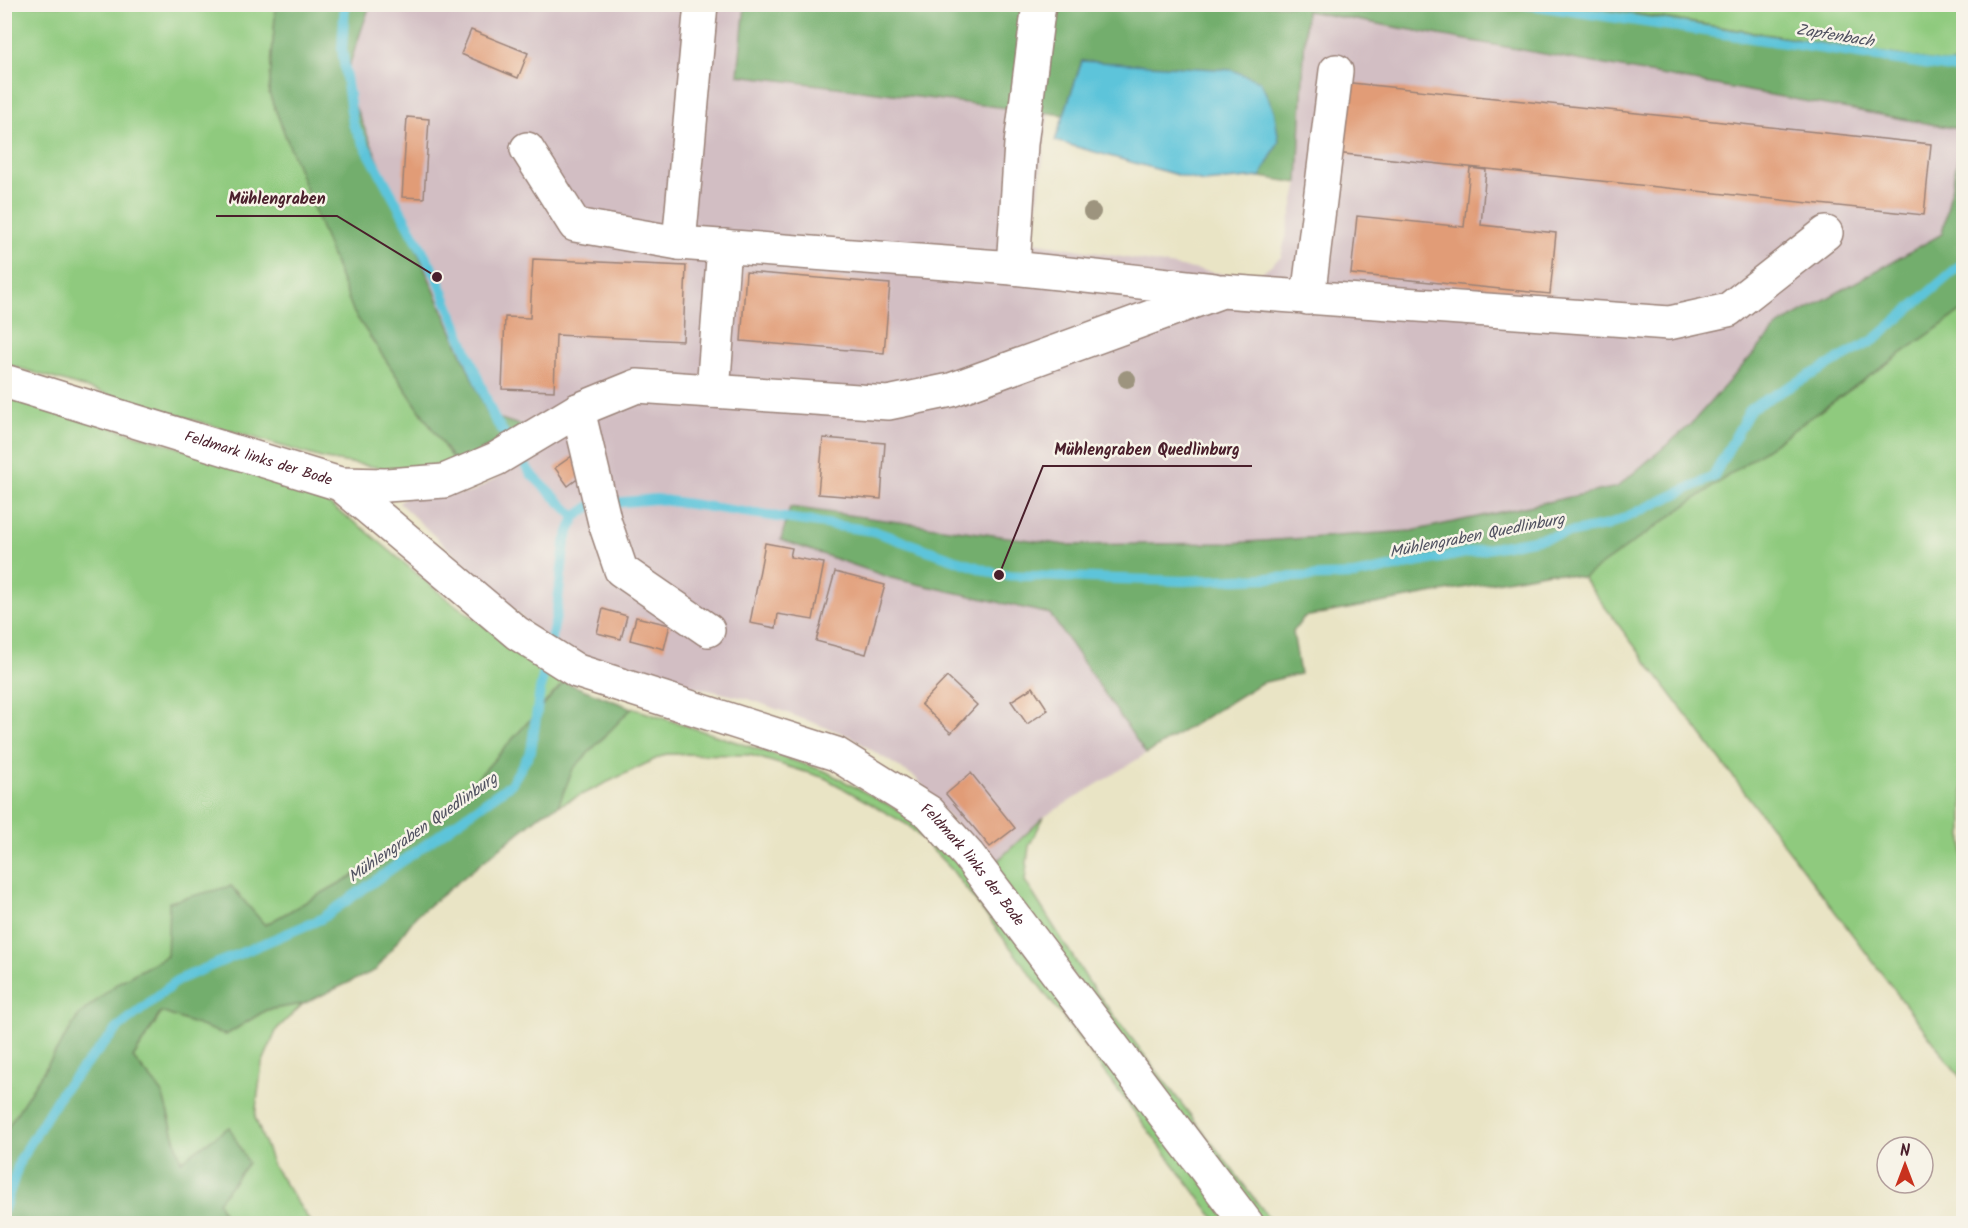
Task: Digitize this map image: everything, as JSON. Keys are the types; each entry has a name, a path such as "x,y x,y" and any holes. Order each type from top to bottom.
{"lane":[{"path":"679,243 700,4"},
{"path":"1013,268 1021,144 1039,4"},
{"path":"1308,298 1336,71"},
{"path":"527,149 575,225 679,243 1013,268 1308,298 1669,323 1728,310 1826,233"},
{"path":"712,391 724,246"},
{"path":"340,484 386,485 444,481 496,459 539,431 578,410 637,386 888,403 951,390 1222,291"},
{"name":"Feldmark links der Bode","path":"4,381 340,484 425,558 532,644 577,671 836,754 929,812 968,855 1247,1224"},
{"path":"578,410 605,523 621,570 708,630"}],"shaded area":[{"path":"370,5 745,5 738,75 1048,114 1033,242 1253,279 1281,257 1298,183 1305,11 1963,130 1964,133 1942,234 1779,325 1689,426 1617,487 1412,531 1231,543 1066,545 947,529 781,540 891,578 1050,614 1146,754 1044,817 991,867 915,777 849,736 749,699 591,665 540,634 399,503 406,497 470,493 541,452 526,427 488,415 344,81"}],"green space":[{"path":"4,5 276,5 269,93 354,313 456,464 388,469 325,459 5,364"},
{"path":"276,5 370,5 344,81 488,415 526,427 456,464 354,313 269,93"},
{"path":"745,5 1579,5 1947,63 1963,62 1964,130 1306,11 1298,183 1260,177 1279,141 1082,61 1064,115 738,75"},
{"path":"1579,5 1963,5 1963,62 1947,63"},
{"path":"1963,133 1963,310 1583,578 1550,572 1304,617 1293,632 1300,674 1261,683 1146,754 1050,614 891,578 781,540 790,507 1066,545 1231,543 1412,531 1617,487 1689,426 1779,325 1942,234"},
{"path":"1963,310 1963,1081 1583,578"},
{"path":"5,395 300,484 364,529 447,599 564,682 457,801 356,874 265,926 231,886 167,956 119,982 79,1015 5,1133"},
{"path":"564,682 632,708 573,769 558,806 543,813 416,916 376,970 303,1004 266,1010 226,1035 161,1012 133,1058 162,1092 181,1161 229,1127 248,1163 218,1202 228,1223 5,1223 4,1133 79,1015 119,982 167,956 169,902 231,886 265,925 356,874 457,801"},
{"path":"632,708 825,771 915,819 956,860 1235,1223 1218,1223 952,870 908,825 825,778 750,755 666,754 558,806 572,769"},
{"path":"1044,817 1029,846 1025,881 1090,984 1273,1223 1262,1223 991,867"},
{"path":"303,1004 277,1029 262,1064 255,1117 273,1166 311,1223 228,1223 218,1202 229,1127 181,1161 162,1092 133,1058 162,1012 226,1035 266,1010"}],"water":[{"path":"1082,61 1232,70 1260,81 1274,110 1279,141 1260,177 1203,182 1055,141"}],"building":[{"path":"471,30 528,53 518,78 461,54"},
{"path":"1342,82 1931,144 1924,215 1335,153"},
{"path":"407,117 429,119 424,198 402,197"},
{"path":"1470,168 1486,170 1481,225 1556,233 1550,294 1351,274 1357,216 1464,227"},
{"path":"533,259 686,266 683,341 556,335 554,391 502,389 505,317 530,318"},
{"path":"746,272 890,284 884,353 741,341"},
{"path":"823,438 885,443 881,499 818,494"},
{"path":"572,456 584,474 568,486 555,468"},
{"path":"765,543 792,548 790,557 824,563 813,620 778,614 776,628 750,623"},
{"path":"835,572 885,585 866,654 816,641"},
{"path":"603,609 627,616 621,639 597,633"},
{"path":"636,617 670,625 664,649 630,640"},
{"path":"947,677 977,705 951,733 921,704"},
{"path":"1033,687 1048,710 1027,724 1011,701"},
{"path":"971,773 1015,828 990,847 946,794"}],"waterway":[{"path":"345,4 342,49 353,124 437,277 494,418 531,474 575,517"},
{"name":"Zapfenbach","path":"1524,4 1964,70"},
{"name":"Mühlengraben Quedlinburg","path":"4,1209 20,1160 62,1091 119,1027 178,980 321,919 511,784 531,751 540,690 556,617 565,542 575,517 592,505 656,499 873,531 999,575 1183,581 1354,575 1609,525 1713,477 1751,408 1874,340 1964,262"}],"place":[{"name":"Mühlengraben","path":"437,277"},
{"name":"Mühlengraben Quedlinburg","path":"999,575"}]}
